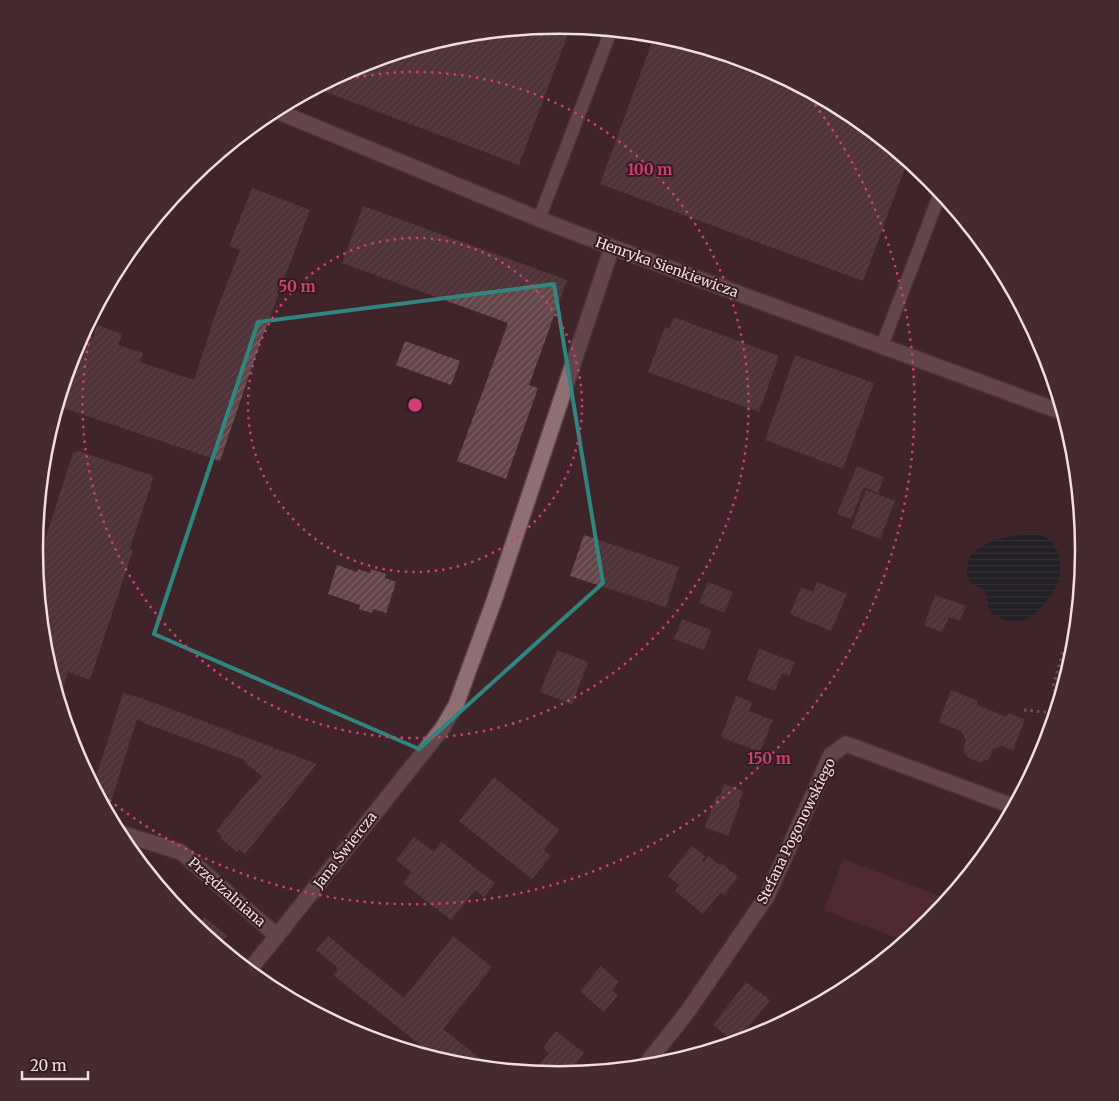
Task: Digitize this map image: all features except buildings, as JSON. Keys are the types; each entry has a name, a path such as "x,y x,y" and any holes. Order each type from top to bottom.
{"street":[{"name":"Henryka Sienkiewicza","path":"283,114 612,247 1057,409"},
{"name":"Jana Świercza","path":"253,966 442,729 456,705 494,602 612,247"},
{"name":"Stefana Pogonowskiego","path":"650,1059 688,1011 767,896 830,755 846,744 1009,805"},
{"name":"Przędzalniana","path":"129,836 181,852 278,936"}],"lane":[{"path":"539,219 609,36"},
{"path":"882,346 938,199"}],"path":[{"path":"1056,694 1053,686 1064,649 1067,646"},
{"path":"1024,710 1050,712"}],"highlighted area":[{"path":"554,284 603,583 419,749 154,634 258,322"}],"shaded area":[{"path":"843,859 943,897 900,939 824,910"}],"water":[{"path":"1033,533 1046,538 1057,550 1060,561 1059,579 1052,593 1033,615 1021,621 1006,620 991,612 985,591 969,582 967,567 969,560 980,547 988,543 1006,537"}]}
